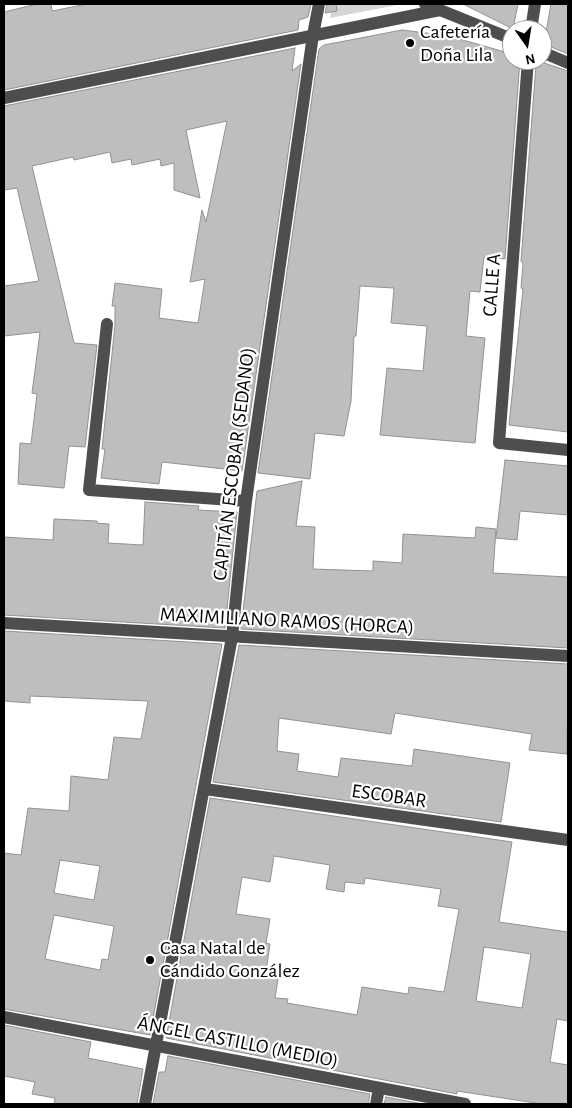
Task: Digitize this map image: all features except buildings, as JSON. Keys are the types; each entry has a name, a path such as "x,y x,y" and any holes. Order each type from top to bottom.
{"street":[{"name":"CAPITÁN ESCOBAR (SEDANO)","path":"145,1104 232,637 246,501 312,35 319,4"},
{"path":"425,4 502,35"},
{"path":"533,20 535,4"},
{"path":"4,98 440,10"},
{"path":"552,56 568,62"},
{"name":"CALLE A","path":"527,70 500,443 568,450"},
{"path":"107,324 89,490 246,501"},
{"name":"MAXIMILIANO RAMOS (HORCA)","path":"4,623 568,656"},
{"name":"ESCOBAR","path":"205,789 568,840"},
{"name":"ÁNGEL CASTILLO (MEDIO)","path":"4,1017 464,1104"},
{"path":"376,1104 379,1088"}],"shaded area":[{"path":"333,4 402,4 330,18"}],"place":[{"name":"Cafetería Doña Lila","path":"410,43"},
{"name":"Casa Natal de Cándido González","path":"150,960"}]}
